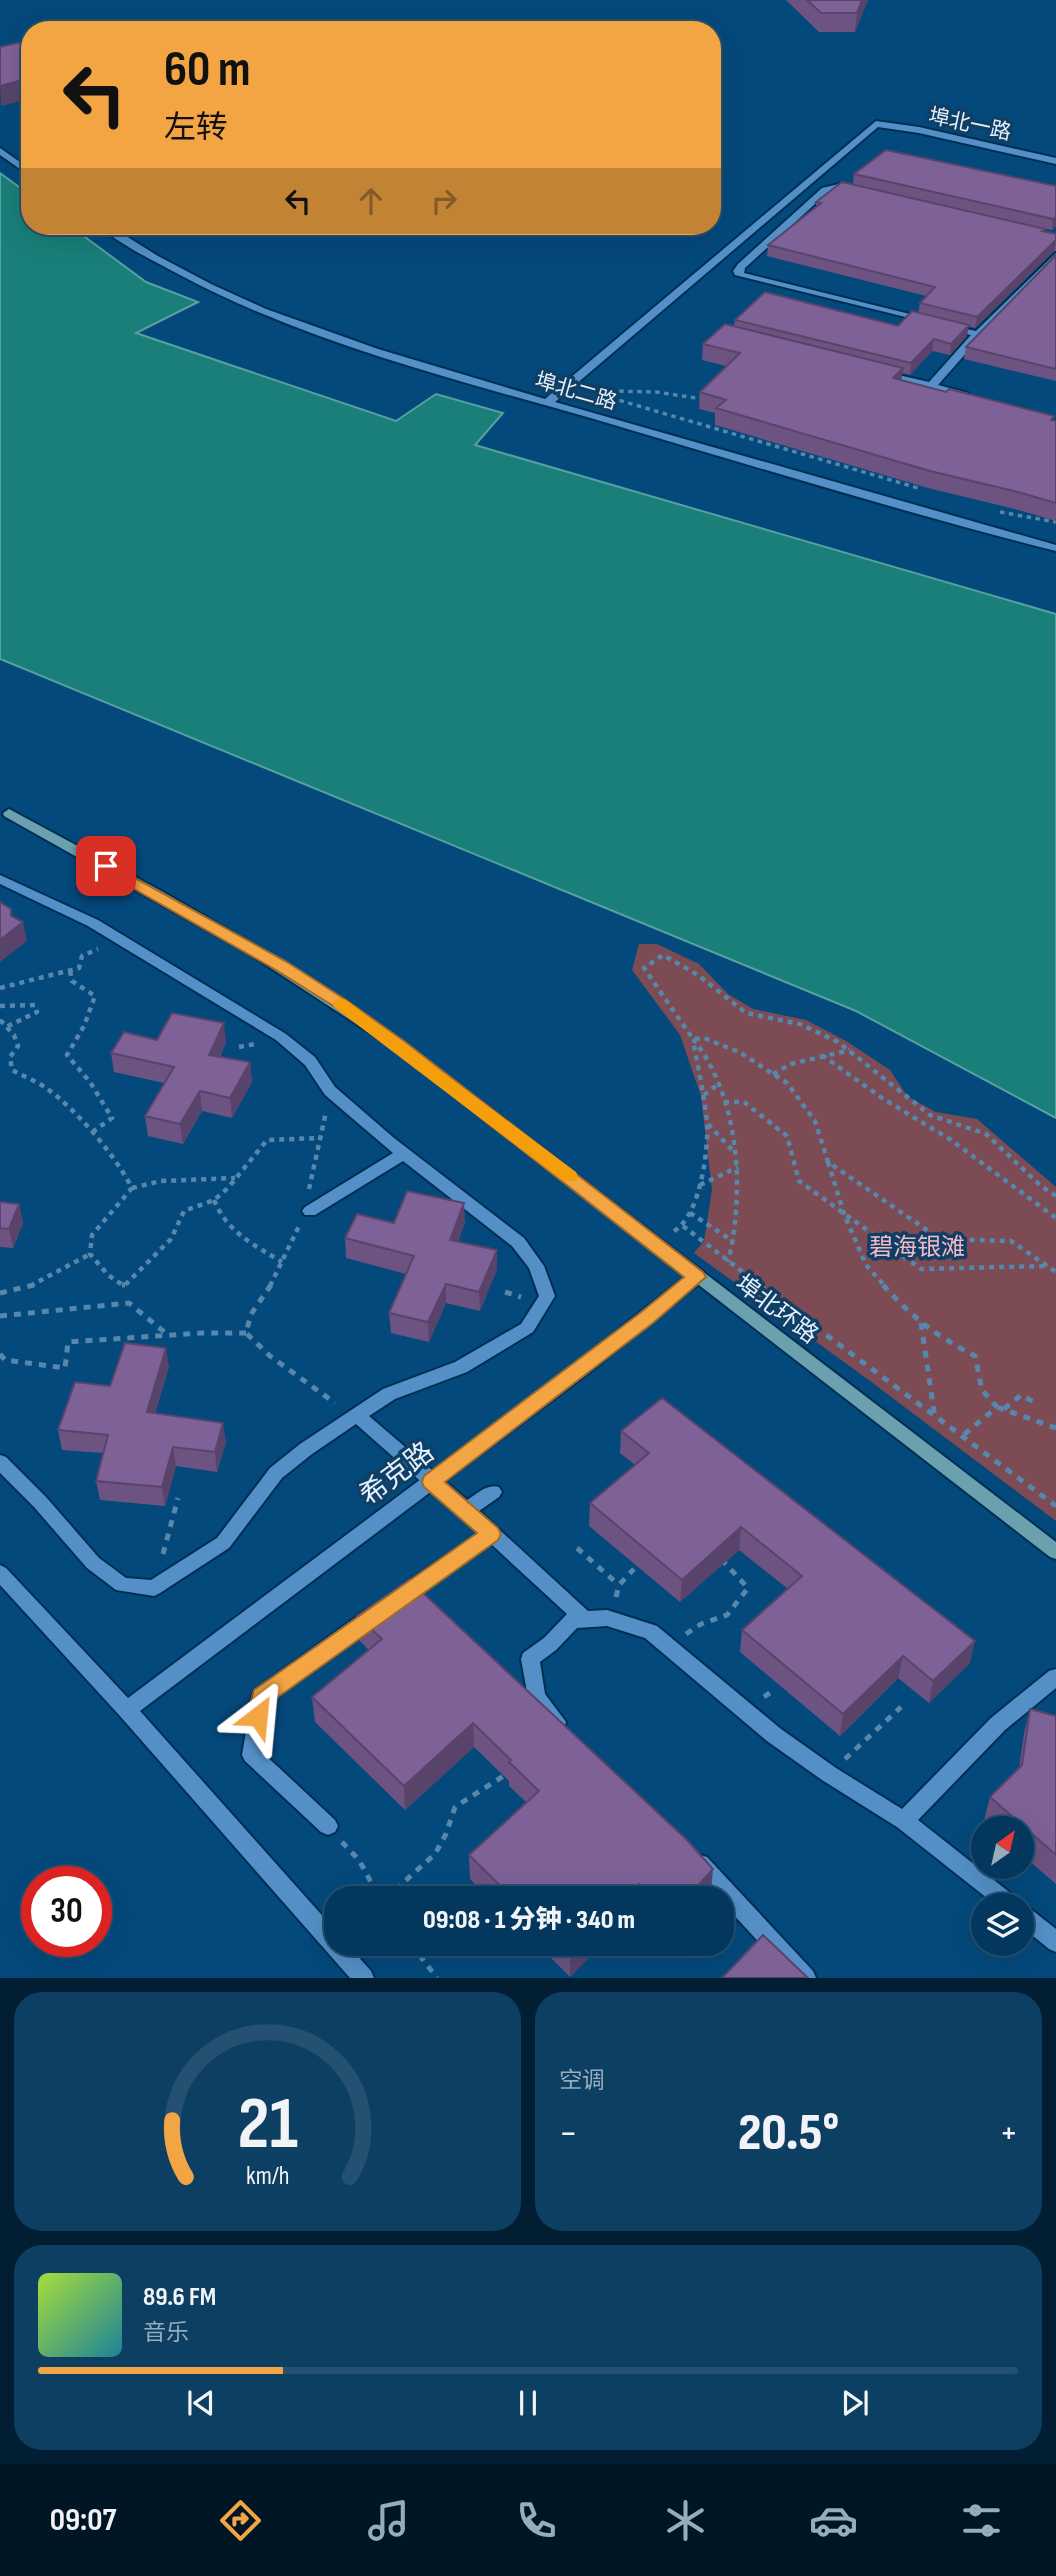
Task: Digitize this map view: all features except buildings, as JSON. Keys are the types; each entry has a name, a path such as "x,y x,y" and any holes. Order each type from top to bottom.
{"main road":[{"name":"埠北环路","path":"4,811 225,933 340,1003 1056,1552"}],"street":[{"name":"埠北一路","path":"548,403 876,124 919,130 1056,161"},
{"path":"0,151 21,166"},
{"path":"866,193 839,187 825,190 741,266 738,271 740,275 978,334"},
{"name":"埠北二路","path":"119,235 190,279 270,314 427,369 1056,548"},
{"path":"931,386 978,334 1056,256"},
{"path":"879,373 981,399"},
{"path":"0,878 31,891 125,942 281,1037 310,1061 330,1091 518,1242 536,1266 547,1296 527,1328 461,1367 390,1394 306,1449 276,1473 223,1543 154,1588 122,1585 93,1563 40,1502 0,1462"},
{"path":"310,1211 404,1153"},
{"name":"希克路","path":"127,1710 431,1482 696,1277"},
{"path":"358,1416 466,1510 584,1619"},
{"path":"466,1510 493,1492"},
{"path":"327,1826 252,1755 261,1697 491,1534"},
{"path":"0,1573 127,1710 364,1978"},
{"path":"570,1737 536,1697 530,1659 550,1644 573,1620 607,1618 651,1632 774,1735 829,1774 904,1821 996,1893"},
{"path":"904,1821 998,1724 1056,1677"},
{"path":"684,1845 806,1978"},
{"path":"1034,1923 1056,1942"}],"path":[{"path":"712,392 696,398 656,392 606,391 608,397 880,475 920,489"},
{"path":"998,511 1056,522"},
{"path":"0,988 79,968 82,956 125,942"},
{"path":"728,1262 734,1242 739,1204 738,1167 724,1102 706,1054 644,968 663,955 698,975 746,1013 800,1024 838,1042 930,1115 986,1134 1041,1186 1056,1196"},
{"path":"70,971 72,981 95,996 84,1026 67,1055 90,1082 112,1118 91,1133"},
{"path":"0,1006 12,1003 35,1005 37,1012 6,1027"},
{"path":"0,1020 14,1035 18,1046 10,1057 12,1070 46,1088 91,1133 124,1172 132,1188"},
{"path":"693,1039 704,1038 741,1053 787,1083 814,1121 844,1214 866,1265 934,1334 975,1356 978,1380 986,1399 1000,1408 1056,1428"},
{"path":"693,1039 708,1123 700,1186 683,1226 936,1419 1056,1506"},
{"path":"773,1074 791,1064 850,1050"},
{"path":"822,1055 882,1098 951,1140 1056,1218"},
{"path":"704,1095 717,1085"},
{"path":"246,1333 248,1314 278,1273 292,1236 310,1211 309,1186 330,1091"},
{"path":"724,1102 744,1102 787,1136 799,1181 921,1269 1046,1266"},
{"path":"708,1123 735,1153"},
{"path":"235,1178 161,1181 132,1188 92,1235 90,1254 108,1275 124,1286 171,1239 184,1211 214,1200 235,1178 267,1140 320,1138"},
{"path":"828,1161 940,1239 1011,1241 1056,1272"},
{"path":"700,1186 738,1167"},
{"path":"214,1200 219,1218 242,1237 282,1262"},
{"path":"690,1213 734,1242"},
{"path":"0,1293 33,1286 90,1254"},
{"path":"0,1316 129,1303 168,1335"},
{"path":"921,1322 936,1419"},
{"path":"0,1354 5,1360 65,1368 68,1342 115,1341 206,1331 246,1333 270,1356 327,1399 358,1416"},
{"path":"960,1437 1021,1395 1036,1403"},
{"path":"154,1588 178,1498"},
{"path":"577,1548 619,1585"},
{"path":"669,1648 701,1621 722,1618 734,1609 748,1588 719,1556"},
{"path":"607,1618 619,1585 634,1569"},
{"path":"829,1774 901,1707"},
{"path":"398,1886 435,1854 446,1835 455,1807 512,1771"},
{"path":"327,1826 359,1860 375,1886"},
{"path":"420,1956 437,1978"}],"green space":[{"name":"碧海银滩","path":"639,944 657,944 699,964 728,994 753,1009 806,1020 846,1041 890,1070 907,1096 936,1112 977,1119 1056,1187 1056,1521 694,1253 704,1241 712,1190 701,1096 680,1035 632,970"}],"shaded area":[{"path":"0,173 21,188 21,235 82,235 146,282 198,302 136,333 396,421 436,394 503,413 475,445 1056,614 1056,1118 856,1011 0,659"}],"slow traffic":[{"path":"340,1003 569,1177"}],"route":[{"path":"106,866 282,966 340,1003 656,1243 696,1277 431,1482 491,1534 261,1697 258,1716"}]}
